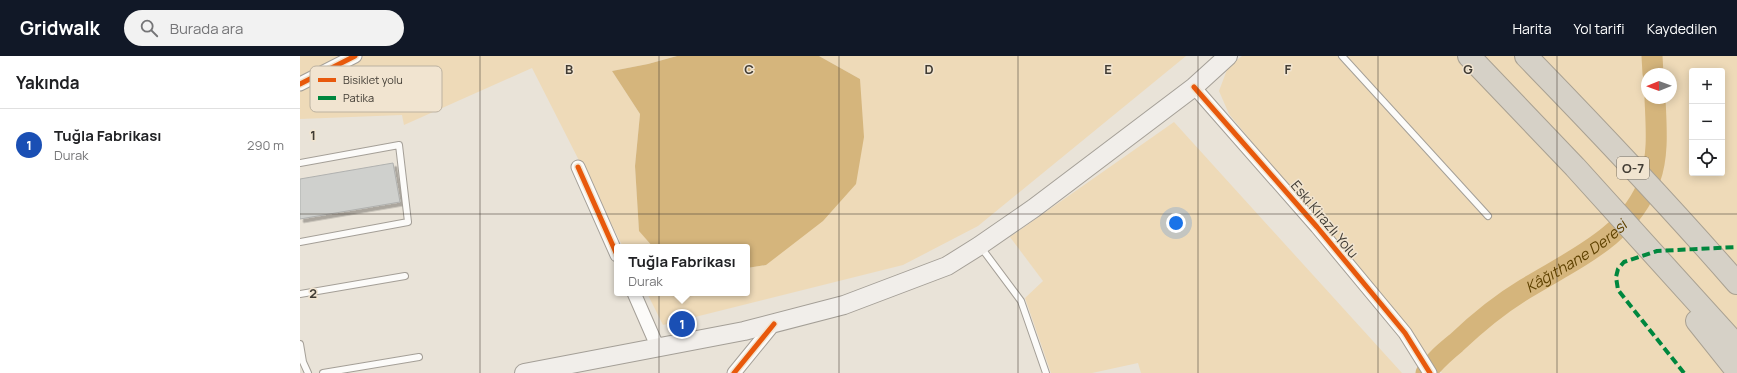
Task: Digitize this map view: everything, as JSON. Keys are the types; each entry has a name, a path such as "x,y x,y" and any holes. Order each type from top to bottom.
{"highway":[{"path":"1469,56 1575,167 1737,346"},
{"name":"O-7","path":"1526,56 1591,123 1737,283"},
{"path":"1668,268 1697,322 1737,371"}],"main road":[{"path":"524,373 658,348 774,324 844,305 947,266 980,246 1034,208 1194,87 1228,56"}],"street":[{"path":"335,66 355,56"},
{"path":"300,84 310,79"},
{"name":"Eski Kirazlı Yolu","path":"1194,87 1317,227 1405,333 1430,373"},
{"path":"578,167 614,248"},
{"path":"635,296 658,348"},
{"path":"734,373 774,324"}],"lane":[{"path":"1342,56 1488,216"},
{"path":"300,163 399,145 408,222 300,242"},
{"path":"980,246 1021,301 1046,373"},
{"path":"300,294 405,276"},
{"path":"300,344 303,362 308,373"},
{"path":"323,373 419,357"}],"shaded area":[{"path":"300,56 677,56 648,64 612,71 640,114 635,166 639,230 651,244 621,244 532,68 442,108 442,66 310,66 310,112 433,112 404,125 402,115 300,119"},
{"path":"677,56 819,56 860,79 864,137 856,184 823,221 766,265 750,268 750,244 650,244 639,231 635,166 640,114 612,71 648,64"},
{"path":"819,56 1186,56 978,226 903,265 663,325 648,296 750,296 750,268 766,265 860,79"},
{"path":"1242,56 1737,56 1737,373 1442,373 1229,114 1219,91 1228,67"},
{"path":"1174,122 1402,373 1141,373 1138,363 1092,373 1051,373 1025,298 1043,281 1010,237"}],"building":[{"path":"393,163 400,202 300,219 300,179"}],"waterway":[{"name":"Kâğıthane Deresi","path":"1652,56 1653,68"},
{"name":"Kâğıthane Deresi","path":"1426,373 1440,357 1489,314 1516,295 1598,244 1629,216 1641,199 1653,169 1656,150 1655,104"}],"marked path":[{"path":"1684,373 1618,290 1616,277 1618,269 1624,262 1657,251 1737,247"}],"cycle path":[{"path":"335,66 355,56"},
{"path":"300,84 310,79"},
{"path":"1194,87 1317,227 1405,333 1430,373"},
{"path":"578,167 614,248"},
{"path":"734,373 774,324"}],"place":[{"name":"Tuğla Fabrikası","path":"682,324"}]}
